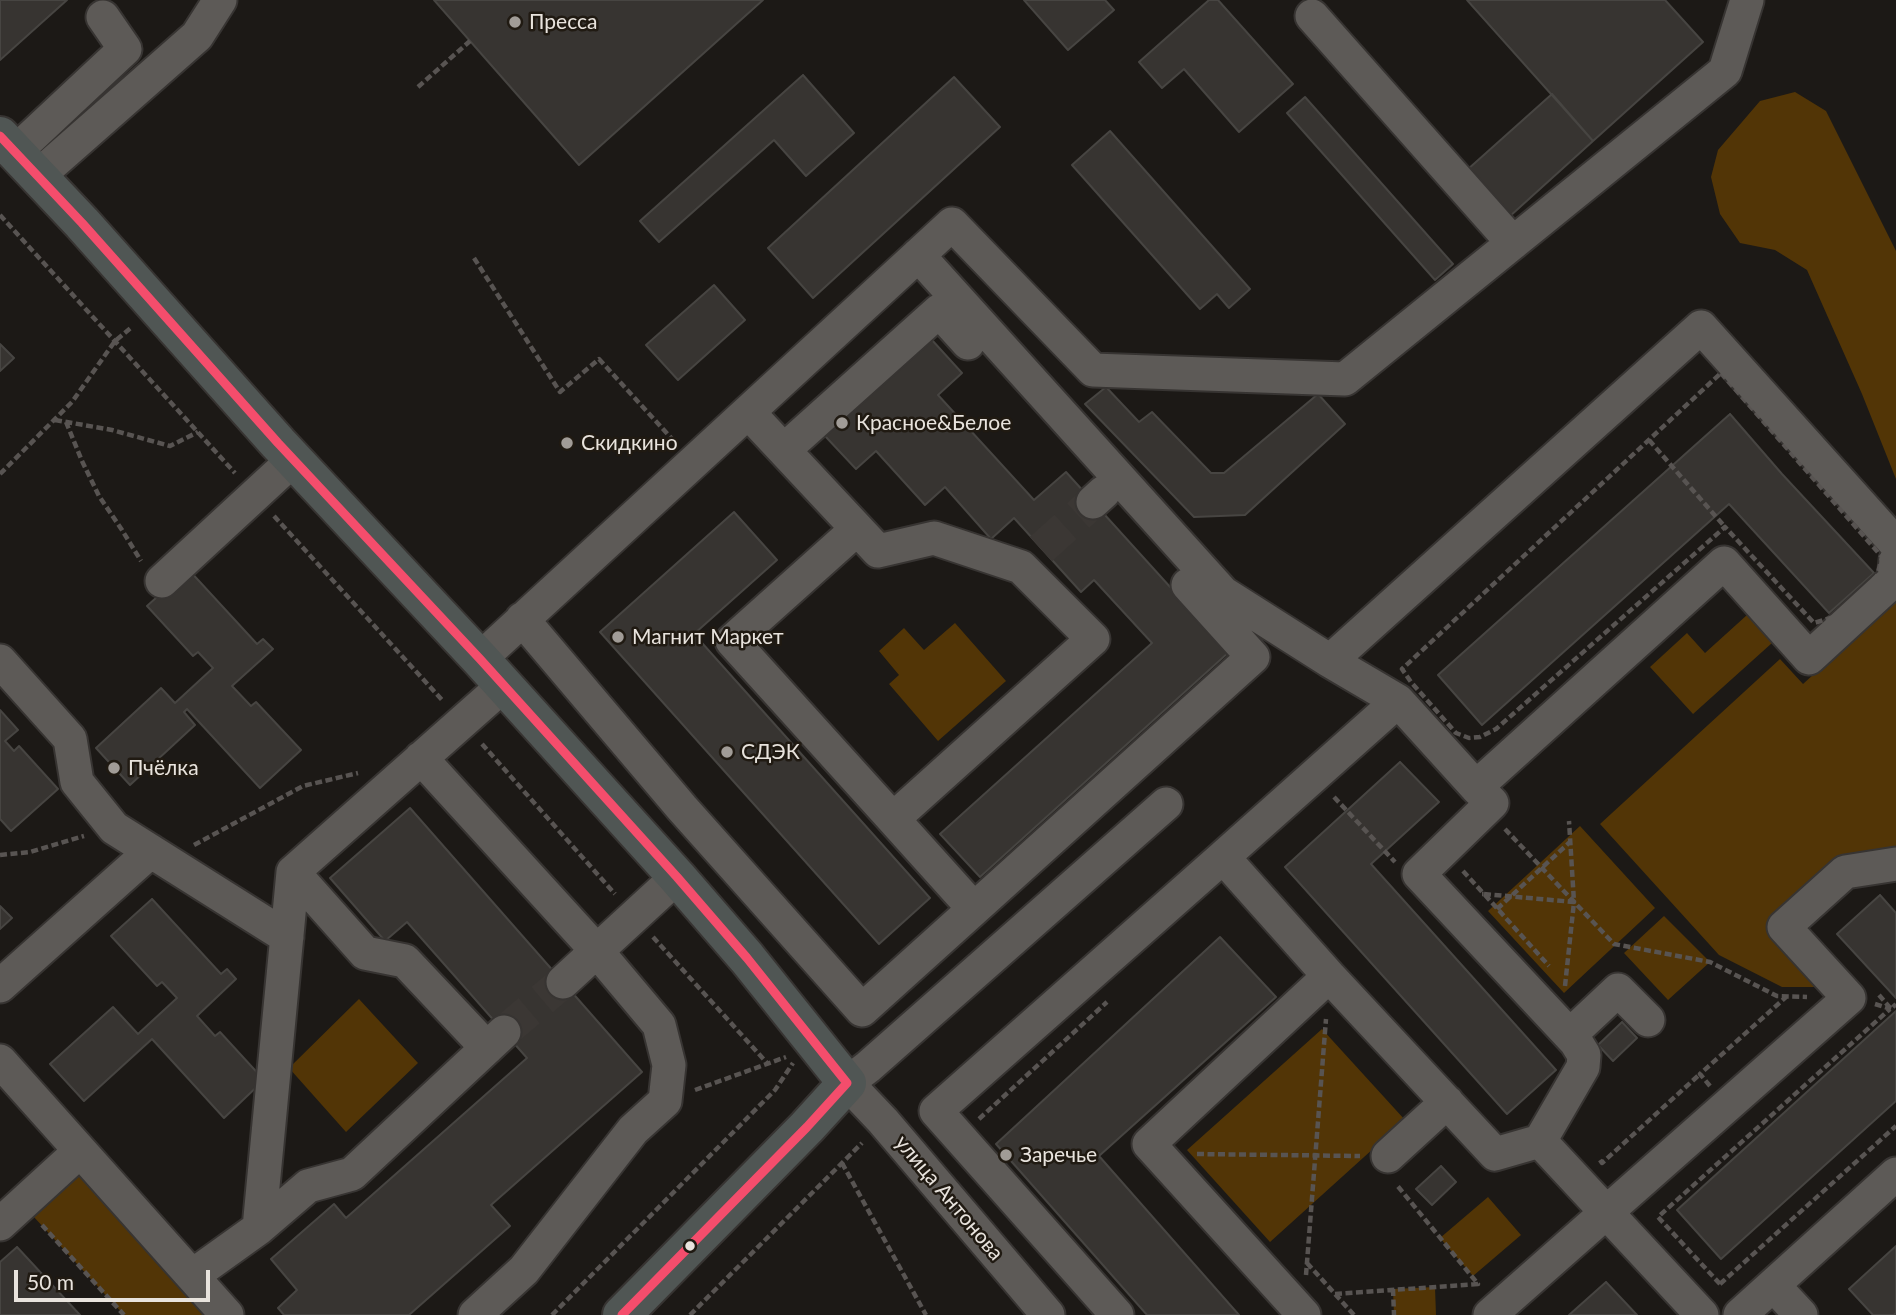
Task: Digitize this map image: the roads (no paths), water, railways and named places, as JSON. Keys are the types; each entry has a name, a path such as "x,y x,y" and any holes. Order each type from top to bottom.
{"main road":[{"name":"улица Антонова","path":"18,155 293,460 645,841 747,958 806,1047 847,1083"},
{"path":"622,1315 847,1083"}],"street":[{"path":"18,155 197,36 220,0"},
{"path":"259,1228 293,872 462,722 522,619 952,224 1093,370 1345,379 1725,71 1747,0"},
{"path":"1312,16 1513,243"},
{"path":"18,155 125,50 103,17"},
{"path":"918,255 1223,593 1398,701 1481,798"},
{"path":"522,619 682,808 862,1010 1253,657 1098,497 939,311 784,450"},
{"path":"1330,661 1701,327 1896,544"},
{"path":"748,412 878,551 934,538 1031,558 1093,639 893,819"},
{"path":"162,581 293,460"},
{"path":"857,529 732,641 974,909"},
{"path":"1223,857 1329,976 1495,1154 1540,1141 1583,1067 1584,1055 1576,1042 1419,874 1481,798 1724,563 1809,658 1894,580 1896,560"},
{"path":"0,660 70,739 77,782 114,828 287,937"},
{"path":"1117,1315 936,1111 1398,701"},
{"path":"421,758 596,950 659,1025 669,1065 665,1101 633,1130 524,1270 475,1315"},
{"path":"847,1083 1166,804"},
{"path":"645,841 682,808"},
{"path":"0,986 158,856"},
{"path":"1490,1315 1727,1105 1862,994 1784,927 1846,872 1896,864"},
{"path":"192,1276 259,1228 308,1186 352,1174 495,1040 405,961 365,953 293,872"},
{"path":"563,982 677,877"},
{"path":"1302,1315 1149,1144 1329,976"},
{"path":"1565,1030 1618,990 1647,1020"},
{"path":"0,1061 227,1315"},
{"name":"улица Антонова","path":"847,1083 883,1121 1048,1315"},
{"path":"1380,1156 1447,1102"},
{"path":"1540,1141 1698,1311"},
{"path":"11,1214 80,1151"},
{"path":"1740,1315 1896,1174"},
{"path":"1774,1286 1801,1315"}],"tunnel":[{"path":"1041,549 1093,502"},
{"path":"504,1032 563,982"}],"place":[{"name":"Пресса","path":"515,22"},
{"name":"Красное&Белое","path":"842,423"},
{"name":"Скидкино","path":"567,443"},
{"name":"Магнит Маркет","path":"618,637"},
{"name":"СДЭК","path":"727,752"},
{"name":"Пчёлка","path":"114,768"},
{"name":"Заречье","path":"1006,1155"}]}
